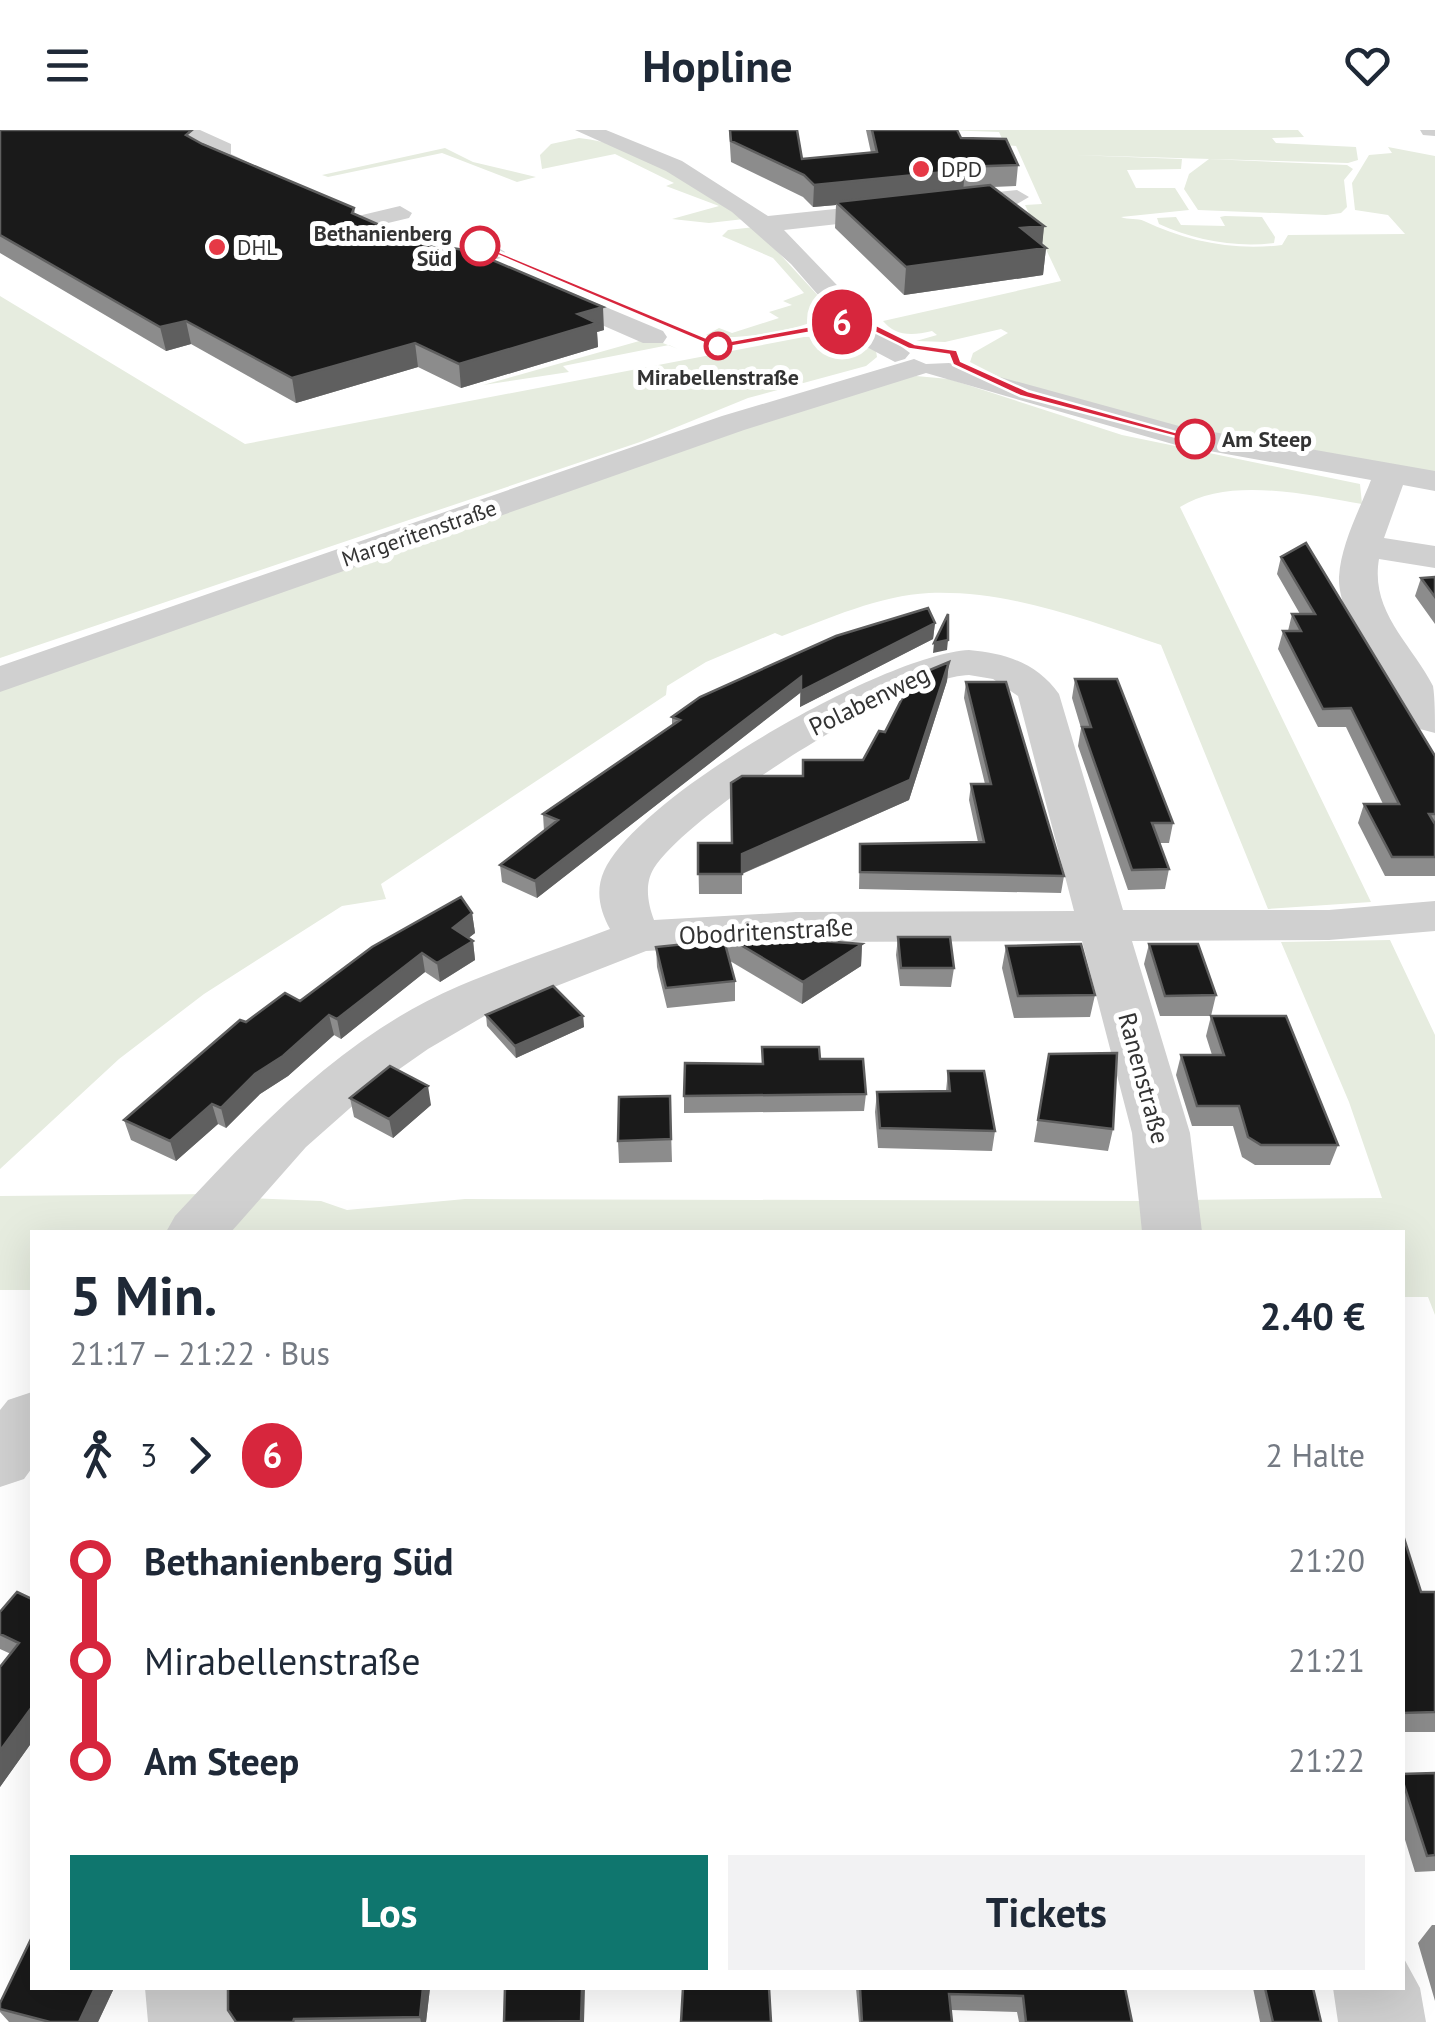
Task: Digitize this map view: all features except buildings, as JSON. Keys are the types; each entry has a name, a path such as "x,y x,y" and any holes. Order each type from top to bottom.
{"street":[{"path":"597,131 654,155 722,191 767,224 864,326 870,338 919,360 1024,394 1176,435 1435,481"},
{"path":"181,133 212,133"},
{"path":"181,133 223,149 214,155 240,177 289,178"},
{"path":"767,224 1017,197"},
{"path":"492,252 445,257 478,261 637,324"},
{"name":"Margeritenstraße","path":"0,680 919,360"},
{"path":"1390,474 1358,575 1362,595 1435,719"},
{"path":"1366,546 1435,558"},
{"name":"Polabenweg","path":"639,936 626,911 625,879 641,854 679,821 800,733 919,672 963,663 1006,669 1025,678 1038,694 1104,926"},
{"name":"Obodritenstraße","path":"198,1230 286,1133 356,1073 409,1036 476,999 639,936 796,926 1329,925 1435,916"},
{"name":"Ranenstraße","path":"1104,926 1162,1133 1164,1189 1172,1230"},
{"path":"0,1458 30,1422"},
{"path":"189,1990 192,2022"},
{"path":"1376,1990 1382,2022"}],"shaded area":[{"path":"943,130 1298,130 1304,137 1272,138 1276,143 1356,147 1358,160 1348,163 1073,155 1182,159 1181,169 1127,170 1136,188 1175,188 1189,210 1121,217 1142,220 1193,239 1246,247 1282,245 1288,235 1405,234 1388,215 1355,210 1352,183 1369,155 1392,153 1388,147 1435,156 1435,476 1181,427 1015,385 970,362 973,353 1008,333 1001,329 945,342 916,341 937,335 932,331 909,334 892,329 883,321 1061,281 1025,205 1042,204 1016,146 1005,145 999,132"},
{"path":"579,138 623,148 644,158 744,219 709,223 672,219 719,206 666,186 674,183 615,154 542,169 540,155 551,144"},
{"path":"445,148 473,162 536,177 517,182 442,153 328,177 322,175"},
{"path":"1209,159 1347,165 1353,169 1344,180 1347,207 1341,213 1326,215 1198,210 1184,189 1189,174"},
{"path":"1176,217 1181,225 1225,226 1220,217 1262,217 1275,237 1274,243 1200,238 1159,224 1157,218"},
{"path":"755,227 833,312 771,332 734,337 706,335 719,328 732,333 779,318 769,312 792,305 783,301 804,293 773,258 722,236 728,230"},
{"path":"0,296 245,444 804,337 850,336 876,351 877,357 866,366 748,398 640,442 0,658"},
{"path":"650,338 668,345 563,366 569,372 483,385"},
{"path":"916,376 949,379 1122,435 1360,484 1362,504 1245,490 1222,492 1180,507 1371,902 1268,909 1161,645 1047,608 989,596 929,593 892,598 782,636 775,633 706,662 667,686 666,695 381,884 386,899 342,906 204,994 119,1059 0,1169 0,687 848,389"},
{"path":"1390,940 1435,1035 1435,1315 1428,1297 1405,1297 1405,1230 1190,1230 1181,1200 1382,1198 1349,1102 1281,942"},
{"path":"214,1194 182,1230 30,1230 30,1290 0,1290 0,1196"},
{"path":"246,1198 321,1201 347,1210 465,1199 1148,1201 1156,1230 218,1230"}],"bus line":[{"name":"6","path":"480,246 718,346 860,320 864,326 912,347 930,346 953,352 959,360 956,363 1024,394 1195,439"}],"place":[{"name":"DPD","path":"921,169"},
{"name":"Bethanienberg Süd","path":"480,246"},
{"name":"DHL","path":"217,247"},
{"name":"Mirabellenstraße","path":"718,346"},
{"name":"Am Steep","path":"1195,439"}]}
